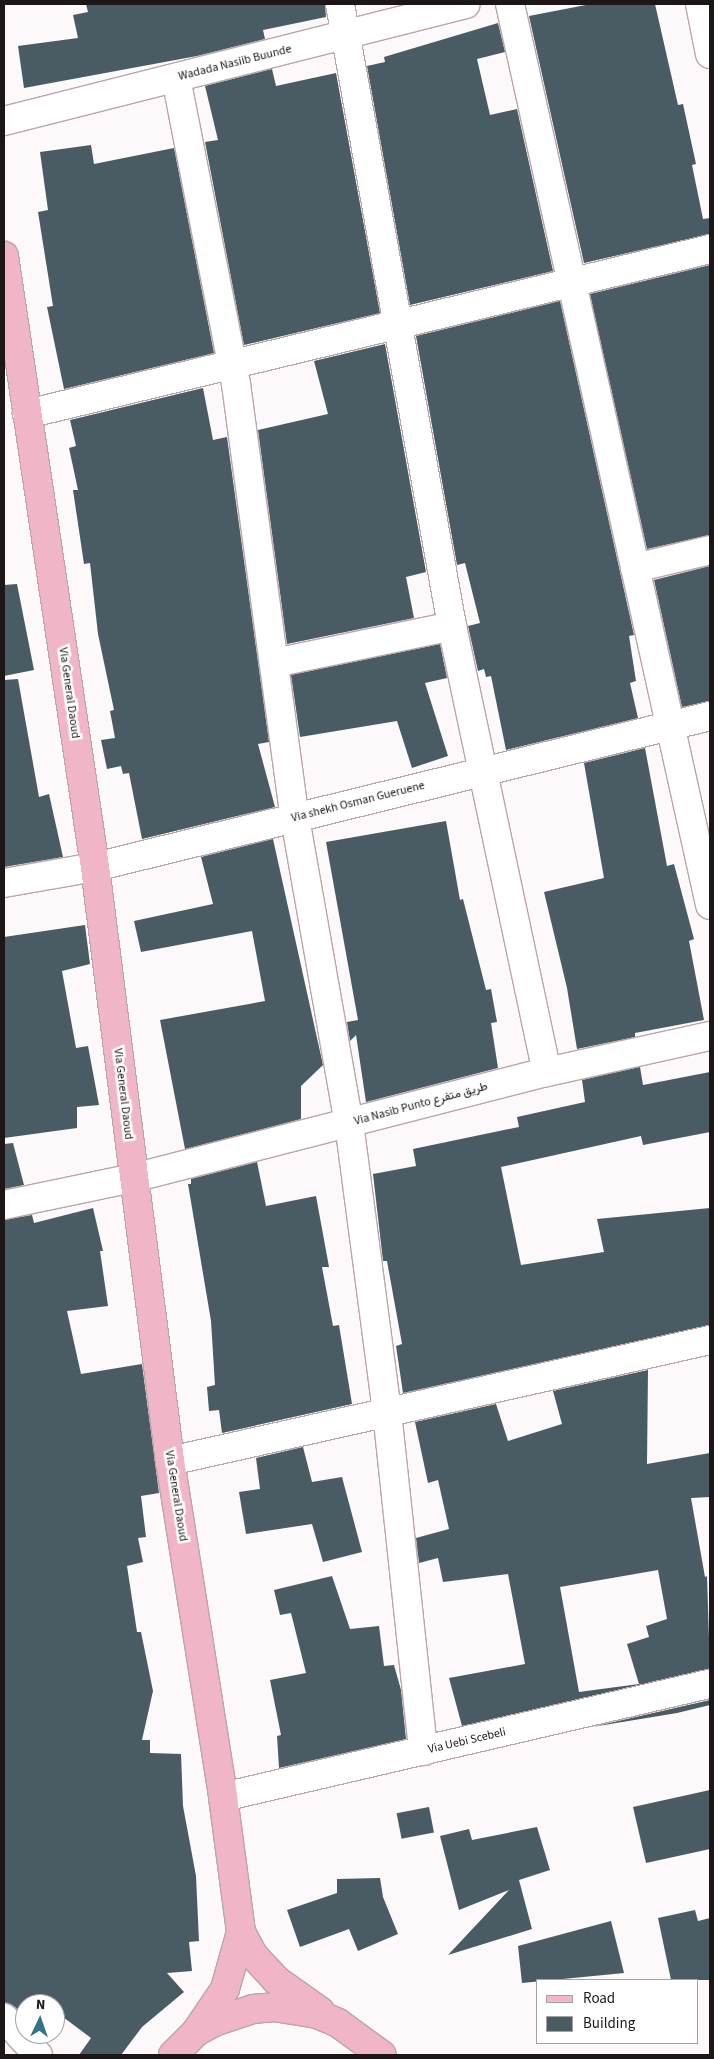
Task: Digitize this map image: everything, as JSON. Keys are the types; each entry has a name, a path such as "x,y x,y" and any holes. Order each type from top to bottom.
{"main road":[{"name":"Via General Daoud","path":"4,256 95,867 170,1461 223,1797 241,1932"},
{"path":"241,1932 253,1955 276,1980 382,2055"},
{"path":"173,2055 196,2032 225,1989 241,1932"},
{"path":"196,2032 233,2014 274,2007 317,2014 338,2023"}],"street":[{"path":"340,4 452,626 481,772 547,1072"},
{"name":"Wadada Nasiib Buunde","path":"4,121 465,4"},
{"path":"510,4 710,906"},
{"path":"700,4 710,54"},
{"path":"176,78 232,364 296,818 349,1123 387,1412 423,1751"},
{"path":"27,414 710,249"},
{"path":"635,568 710,550"},
{"path":"274,663 452,626"},
{"name":"Via shekh Osman Gueruene","path":"4,883 95,867 710,716"},
{"name":"Via Nasib Punto طريق متفرع","path":"4,1204 133,1178 547,1072 710,1036"},
{"path":"170,1461 710,1340"},
{"name":"Via Uebi Scebeli","path":"223,1797 710,1684"},
{"path":"4,2018 38,2055"}],"building":[{"path":"86,4 325,4 326,17 263,30 265,39 197,56 24,88 18,46 78,38 73,15 88,12"},
{"path":"591,4 655,4 678,105 683,104 696,164 692,165 703,219 710,218 710,234 584,263 529,16"},
{"path":"498,23 505,52 477,59 490,115 517,109 553,271 410,305 367,66 385,62 384,57"},
{"path":"272,69 276,86 336,73 380,313 244,345 205,142 218,140 205,86"},
{"path":"91,145 94,164 174,148 214,353 64,389 47,307 53,306 38,212 48,210 40,152"},
{"path":"710,265 710,535 647,549 590,294"},
{"path":"560,301 634,635 629,636 636,681 630,683 638,718 506,750 491,676 486,677 484,669 478,671 468,626 480,623 465,563 457,565 416,336"},
{"path":"385,344 426,572 406,577 414,618 287,644 258,430 328,414 314,361"},
{"path":"203,388 213,440 227,437 269,742 258,744 275,807 142,839 129,773 123,774 121,766 107,769 101,740 115,738 110,711 114,710 98,634 90,563 84,564 73,490 78,490 69,448 76,446 70,420"},
{"path":"710,566 710,701 682,707 654,580"},
{"path":"17,584 34,670 4,676 4,585"},
{"path":"440,644 447,678 425,683 448,756 412,768 397,721 300,737 291,675"},
{"path":"18,679 39,797 49,794 63,857 4,867 4,680"},
{"path":"645,748 667,866 674,864 694,939 689,941 704,1020 635,1033 635,1037 577,1049 567,988 544,892 604,878 584,763"},
{"path":"446,821 460,900 463,899 486,990 491,989 497,1022 491,1023 498,1068 366,1102 356,1035 350,1041 347,1022 358,1020 326,842"},
{"path":"273,839 323,1065 301,1086 301,1119 185,1149 160,1020 265,1001 252,931 141,952 134,921 213,904 201,857"},
{"path":"85,925 90,964 62,971 76,1048 88,1046 99,1105 77,1107 77,1128 4,1138 4,937"},
{"path":"640,1067 643,1085 710,1072 710,1132 643,1145 641,1136 501,1167 521,1265 604,1252 597,1219 710,1208 710,1325 403,1393 396,1346 402,1344 387,1261 383,1261 373,1174 416,1166 413,1149 519,1127 517,1117 585,1102 582,1080"},
{"path":"13,1143 24,1185 4,1189 4,1144"},
{"path":"257,1162 266,1206 316,1196 329,1267 322,1267 333,1326 339,1325 352,1404 222,1433 219,1410 209,1411 207,1387 215,1385 211,1321 188,1184 191,1184 191,1179"},
{"path":"93,1208 103,1251 100,1251 108,1306 67,1311 81,1374 142,1364 159,1493 141,1496 146,1537 138,1538 143,1562 127,1566 137,1632 141,1632 153,1691 142,1740 150,1740 150,1753 181,1754 183,1806 196,1876 199,1941 189,1942 192,1971 167,1973 184,1992 142,2027 121,2055 79,2055 91,2038 65,2018 65,1994 15,1994 15,2007 4,2003 4,1220 32,1215 34,1223"},
{"path":"648,1370 647,1464 710,1453 710,1497 691,1498 705,1577 707,1576 710,1669 462,1726 449,1678 525,1664 508,1574 443,1582 438,1558 419,1563 416,1538 449,1529 438,1480 428,1483 415,1422 496,1404 508,1441 562,1424 553,1391","holes":["658,1570 667,1619 646,1626 649,1637 627,1644 639,1684 579,1692 560,1587"]},
{"path":"303,1447 312,1482 342,1477 362,1552 323,1562 312,1524 246,1534 239,1492 260,1489 256,1458"},
{"path":"332,1576 350,1629 379,1626 384,1666 394,1665 401,1690 406,1739 279,1768 277,1736 281,1735 270,1680 306,1673 291,1613 280,1615 274,1590"},
{"path":"710,1700 710,1705 677,1713 592,1727"},
{"path":"710,1790 710,1849 646,1863 633,1807"},
{"path":"429,1807 434,1833 402,1839 397,1813"},
{"path":"537,1827 550,1870 519,1880 532,1929 448,1955 509,1890 459,1910 440,1836 469,1829 472,1840"},
{"path":"380,1878 383,1897 398,1934 358,1951 349,1929 300,1947 287,1910 337,1893 337,1879"},
{"path":"695,1910 698,1921 710,1918 710,1980 671,1979 658,1918"},
{"path":"611,1921 624,1973 563,1979 536,1979 536,1982 522,1983 518,1946"}]}
